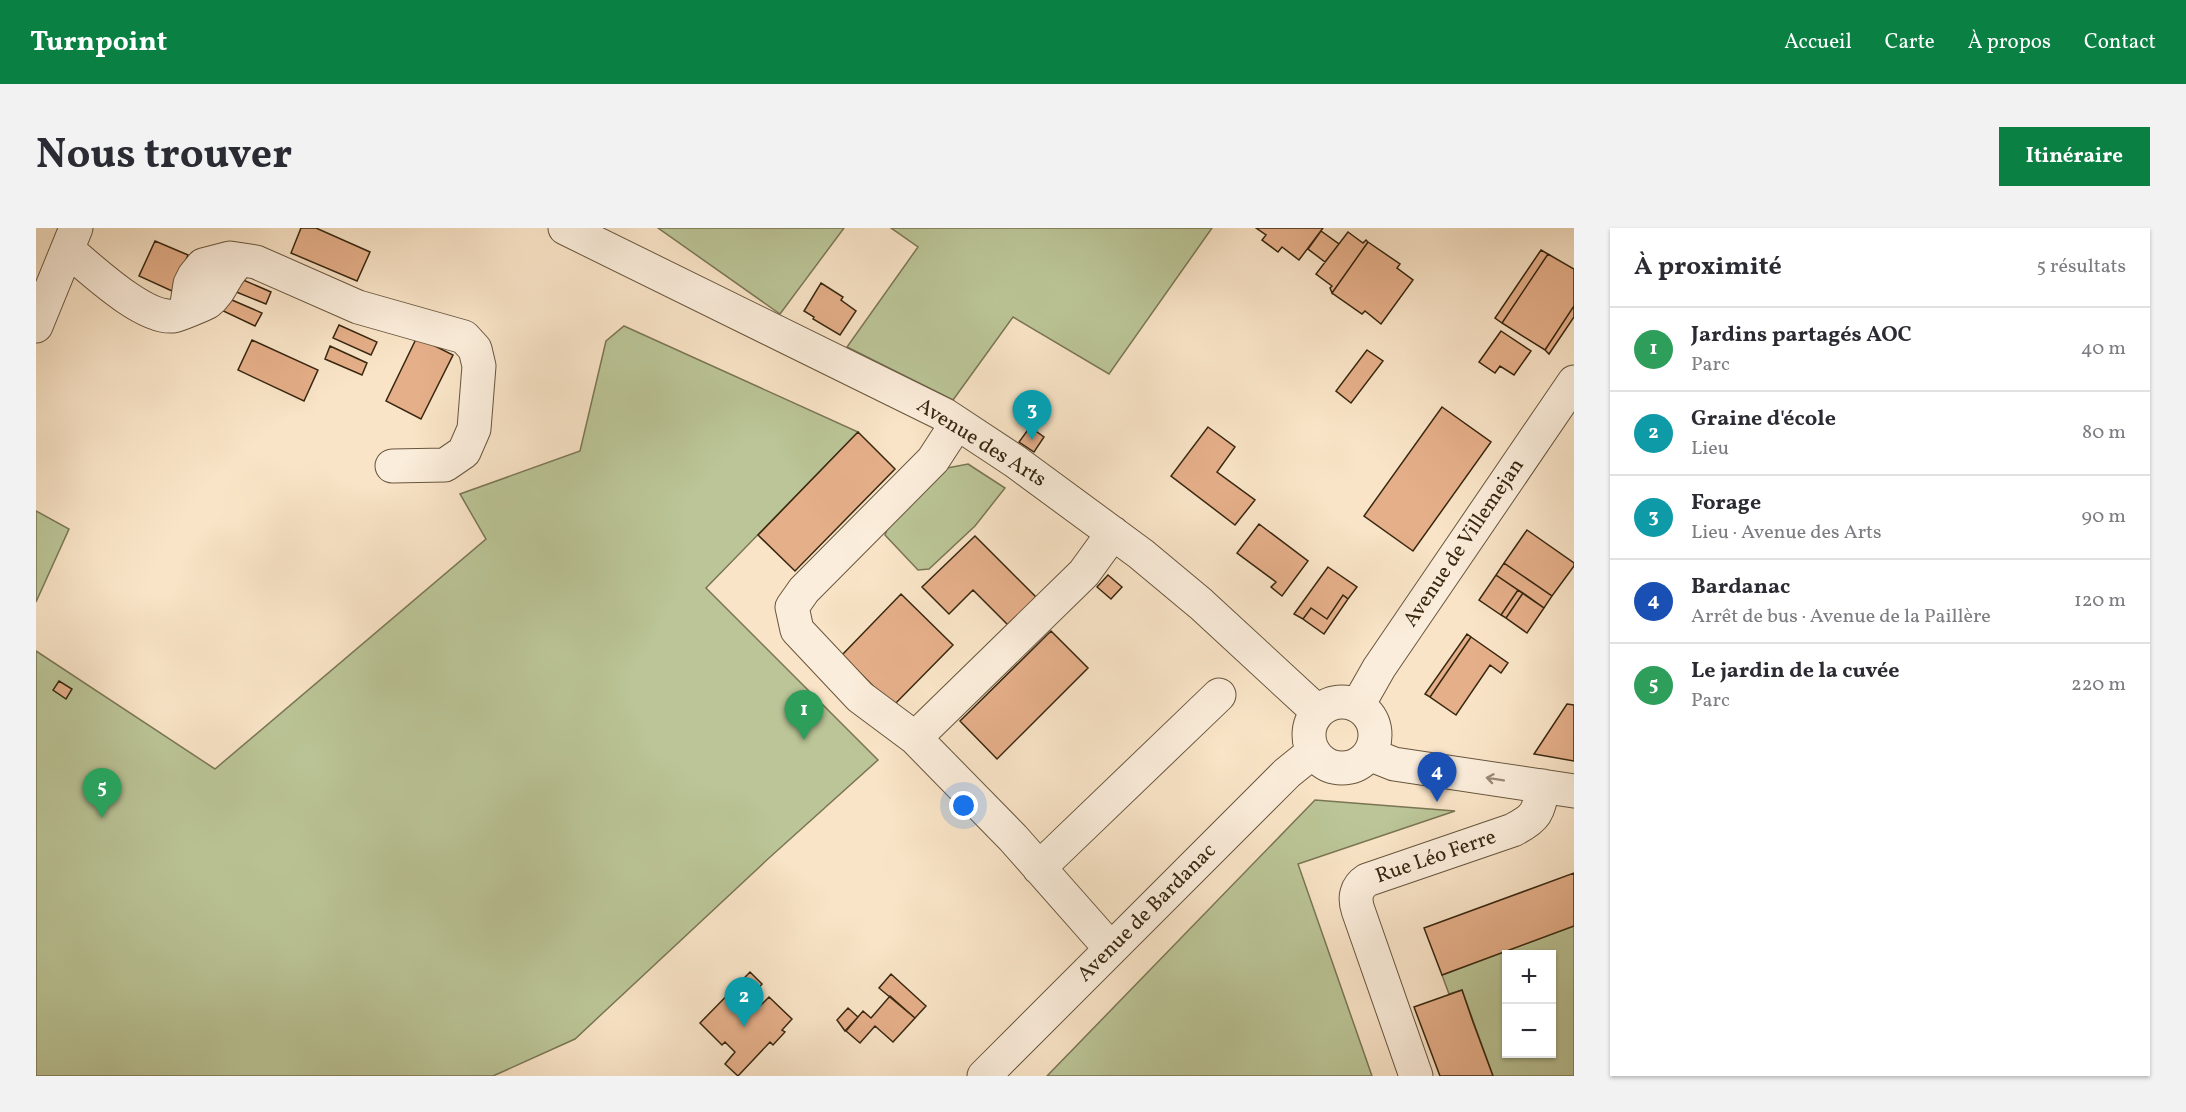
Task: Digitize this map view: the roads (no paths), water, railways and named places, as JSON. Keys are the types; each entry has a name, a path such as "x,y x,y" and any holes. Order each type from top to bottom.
{"street":[{"name":"Avenue des Arts","path":"565,228 957,423 1016,462 1113,533 1201,604 1318,712"},
{"path":"36,326 72,239 124,295 146,309 163,315 174,316 208,301 223,284 233,266 243,260 256,262 358,307 464,338 475,349 479,366 474,429 464,452 445,465 392,466"},
{"name":"Avenue de Villemejan","path":"1358,705 1379,668 1574,382"},
{"path":"957,423 933,460 804,590 792,607 797,630 860,697 915,738 1013,838 1049,859 1112,949"},
{"path":"915,738 1084,573 1113,533"},
{"path":"1049,859 1219,695"},
{"path":"1347,702 1358,705 1367,712 1373,722 1374,744 1369,754 1361,762 1351,767 1340,768 1320,761 1309,742 1308,731 1311,721 1326,705 1347,702"},
{"name":"Avenue de Bardanac","path":"984,1076 1287,773 1313,752"},
{"path":"1369,754 1394,764 1558,788"},
{"name":"Rue Léo Ferre","path":"1416,1076 1356,904 1357,891 1367,880 1526,824 1558,788"}],"place":[{"name":"Forage","path":"1032,440"},
{"name":"Jardins partagés AOC","path":"804,740"},
{"name":"Bardanac","path":"1437,802"},
{"name":"Le jardin de la cuvée","path":"102,818"},
{"name":"Graine d'école","path":"744,1027"}]}
